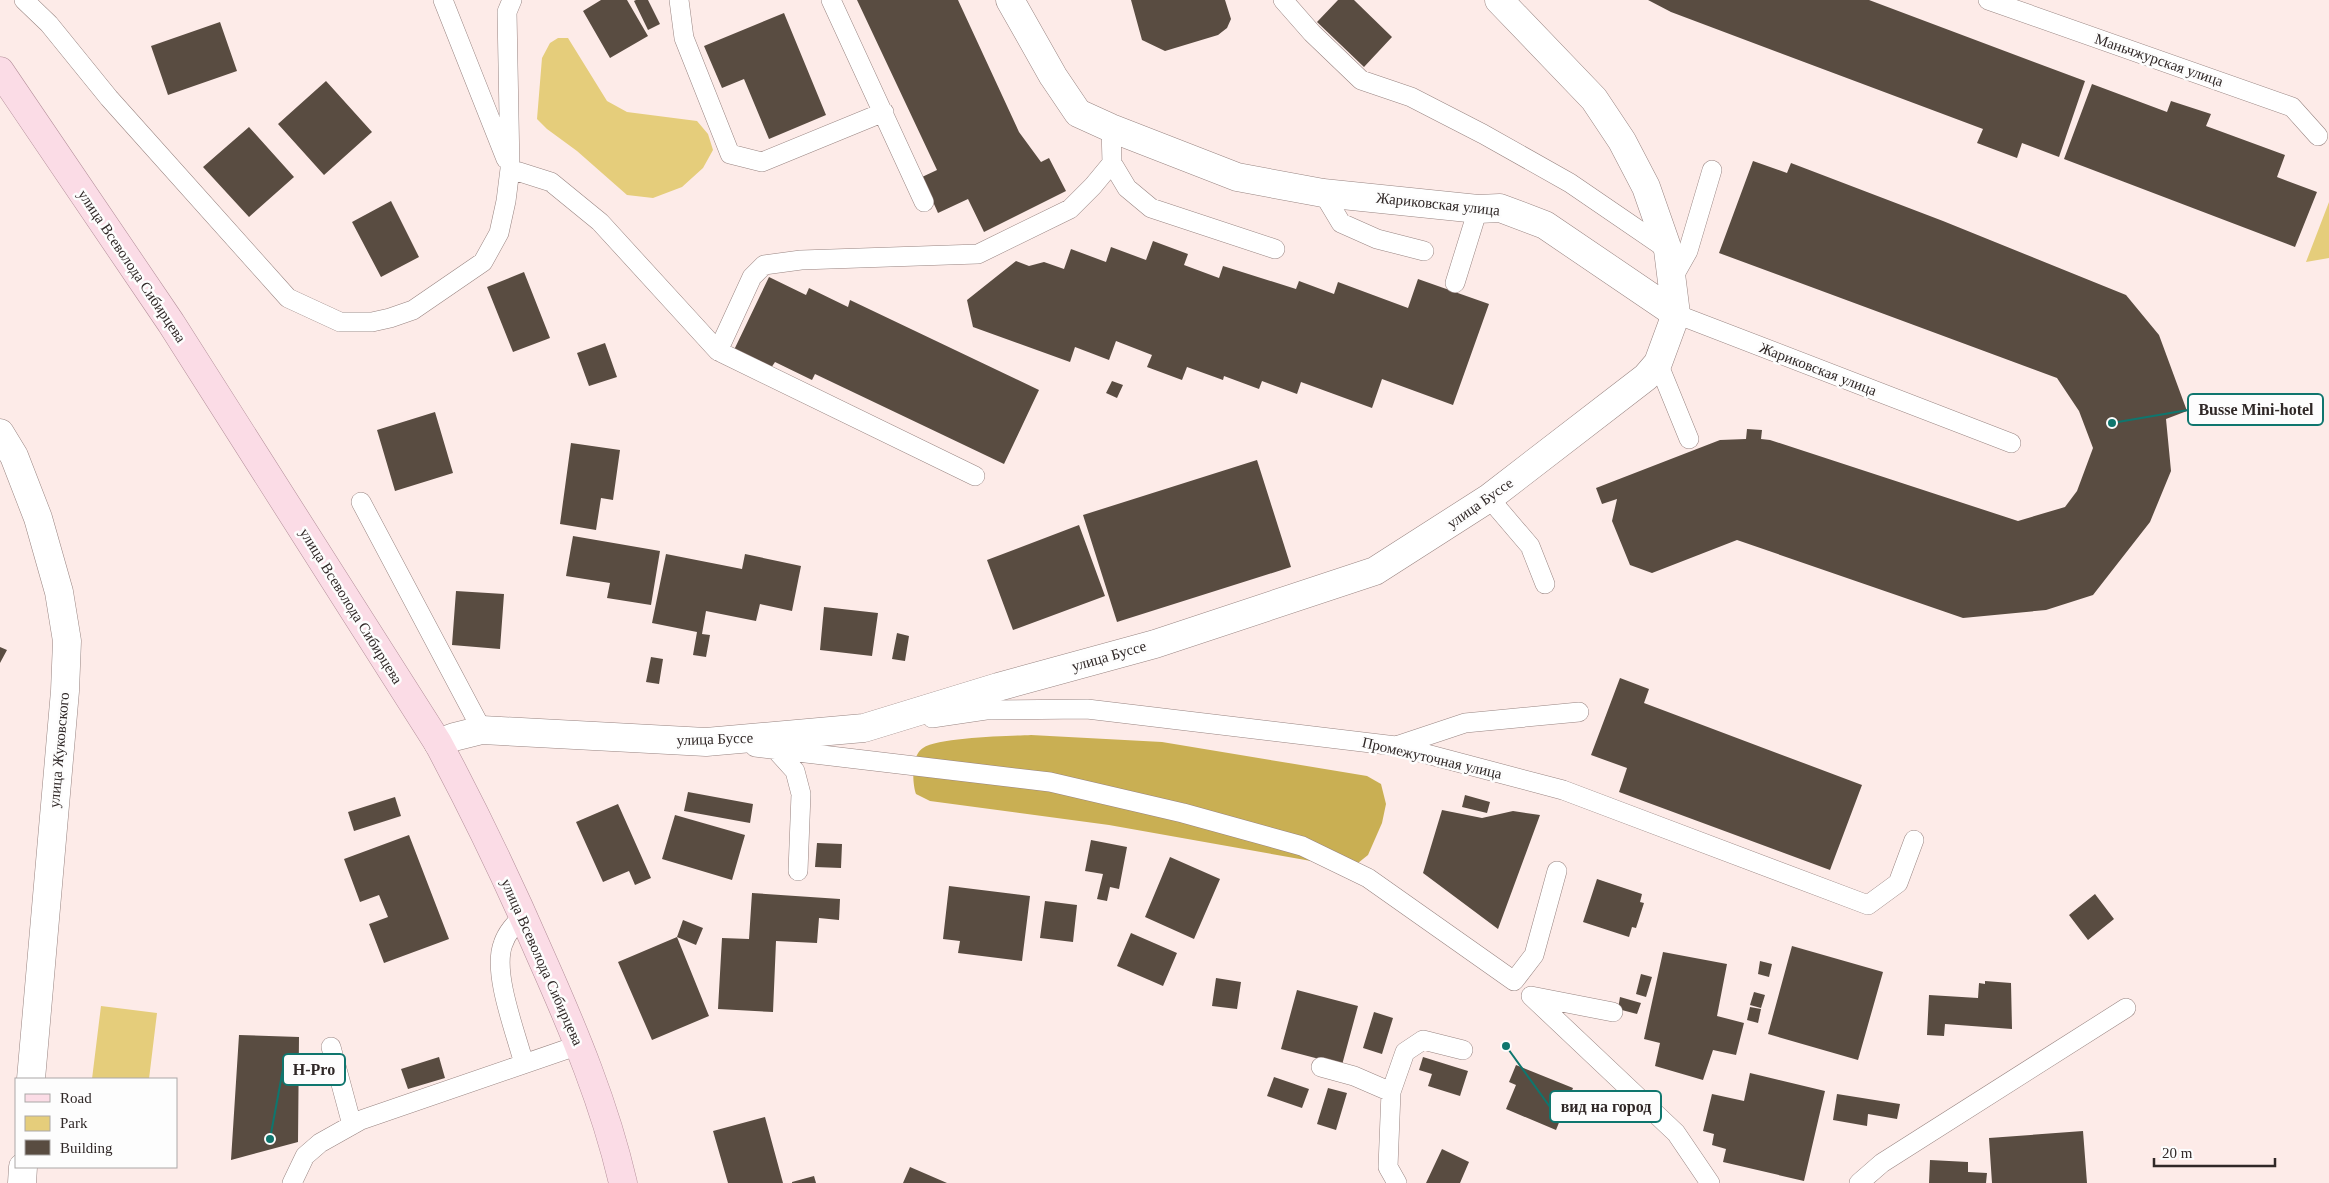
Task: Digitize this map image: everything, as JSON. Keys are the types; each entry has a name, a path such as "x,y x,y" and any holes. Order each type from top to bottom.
{"main road":[{"name":"улица Всеволода Сибирцева","path":"0,71 171,322 438,743 476,815 523,916 579,1045 614,1143 623,1183"}],"street":[{"name":"Жариковская улица","path":"1010,0 1053,76 1078,112 1111,128 1237,177 1323,193 1478,209 1500,208 1545,225 1676,314"},
{"path":"1499,0 1594,99 1622,141 1646,187 1668,250 1676,314"},
{"name":"улица Буссе","path":"438,743 482,730 706,742 864,728 998,687 1155,644 1375,571 1489,498 1646,378 1658,363 1676,314"},
{"name":"улица Жуковского","path":"0,433 14,456 38,518 59,592 67,641 65,691 31,1078"},
{"path":"22,1183 23,1168"}],"lane":[{"path":"24,0 49,24 109,98 288,298 340,322 372,322 413,310 483,262 499,233 510,169 507,12 512,0"},
{"path":"443,0 510,169"},
{"path":"679,0 684,38 730,154 762,162 884,112"},
{"path":"831,0 924,202"},
{"path":"1283,0 1312,34 1361,80 1410,96 1483,134 1570,183 1668,250"},
{"name":"Маньчжурская улица","path":"1988,0 2292,106 2318,136"},
{"path":"1111,128 1112,163 1126,188 1151,208 1275,249"},
{"path":"718,351 752,277 764,265 801,260 978,254 1070,208 1093,186 1112,163"},
{"path":"510,169 551,182 600,222 718,351 975,476"},
{"path":"1671,282 1688,251 1712,170"},
{"path":"1323,193 1341,223 1377,239 1424,251"},
{"path":"1455,283 1478,209"},
{"name":"Жариковская улица","path":"1676,314 2010,443"},
{"path":"1658,363 1689,440"},
{"path":"1489,498 1530,546 1545,584"},
{"path":"361,502 482,730"},
{"name":"Промежуточная улица","path":"864,728 986,710 1087,709 1396,746 1563,790 1868,905 1898,883 1914,840"},
{"path":"1396,746 1465,723 1579,712"},
{"path":"706,742 775,748 1050,782 1183,812 1302,846 1368,878 1514,981 1534,955 1557,870"},
{"path":"775,748 795,771 801,794 798,871"},
{"path":"523,916 512,927 502,944 499,969 524,1064"},
{"path":"1613,1012 1531,996 1676,1133 1710,1183"},
{"path":"1859,1183 1882,1163 2126,1008"},
{"path":"1397,1183 1388,1166 1391,1092 1405,1052 1423,1040 1463,1050"},
{"path":"292,1183 305,1156 320,1143 352,1125 393,1108 579,1045"},
{"path":"331,1047 352,1125"},
{"path":"1321,1067 1354,1076 1391,1092"}],"green space":[{"path":"558,38 568,38 607,101 627,112 697,121 708,134 713,150 703,168 682,187 653,198 627,195 577,151 547,129 537,119 542,58 550,43"},
{"path":"2329,202 2329,258 2306,262"},
{"path":"101,1006 157,1013 149,1078 92,1078"}],"shaded area":[{"path":"1031,735 1162,742 1367,776 1381,784 1386,804 1382,823 1368,855 1358,863 1328,864 1109,825 930,801 916,794 913,776 914,763 923,748 931,744 959,739"}],"building":[{"path":"601,0 627,0 648,36 610,58 583,11"},
{"path":"648,0 660,24 648,30 634,1"},
{"path":"857,0 958,0 1019,132 1041,162 1049,158 1066,191 984,232 968,199 938,213 922,177 937,170"},
{"path":"1131,0 1225,0 1231,19 1227,28 1218,35 1165,51 1142,40"},
{"path":"1338,0 1354,0 1392,37 1364,67 1317,22"},
{"path":"1648,0 1869,0 2085,81 2059,157 2022,143 2017,158 1977,143 1983,129 1671,12"},
{"path":"784,13 826,115 769,139 744,79 722,88 704,46"},
{"path":"220,22 237,71 168,95 151,46"},
{"path":"326,81 372,132 324,175 278,124"},
{"path":"2092,84 2167,112 2171,101 2211,114 2206,126 2285,155 2277,177 2317,192 2295,247 2064,159"},
{"path":"249,127 294,177 249,217 203,167"},
{"path":"1753,161 1787,173 1791,163 1943,221 2126,295 2159,335 2187,411 2166,419 2171,471 2150,522 2093,595 2046,610 1963,618 1737,540 1652,573 1630,565 1612,521 1617,499 1602,504 1596,488 1720,440 1746,439 1747,429 1762,430 1761,439 1770,440 2018,521 2065,507 2077,491 2093,448 2079,411 2057,378 1719,253"},
{"path":"391,201 419,257 381,277 352,222"},
{"path":"1153,241 1188,254 1184,265 1219,278 1223,266 1296,289 1299,281 1334,294 1338,282 1408,308 1418,279 1489,304 1453,405 1382,379 1372,408 1301,382 1297,394 1262,381 1259,389 1224,376 1223,380 1187,367 1182,380 1147,367 1152,355 1116,341 1109,360 1075,347 1070,362 973,327 967,300 1016,261 1029,266 1044,262 1064,269 1071,249 1106,262 1111,247 1146,260"},
{"path":"524,272 550,338 513,352 487,287"},
{"path":"769,277 806,295 809,288 848,307 850,300 1039,390 1004,464 815,374 812,380 775,362 771,368 734,350"},
{"path":"605,343 617,377 589,386 577,353"},
{"path":"1112,381 1123,385 1117,398 1106,393"},
{"path":"435,412 453,473 395,491 377,430"},
{"path":"571,443 620,450 613,500 601,498 596,530 560,524"},
{"path":"1257,460 1291,567 1117,622 1083,515"},
{"path":"1079,525 1105,596 1013,630 987,560"},
{"path":"573,536 660,551 651,605 607,598 610,583 566,576"},
{"path":"666,554 742,569 745,554 801,566 792,611 760,604 756,621 706,611 702,634 710,635 706,657 693,655 697,632 652,623"},
{"path":"456,591 504,594 500,649 452,645"},
{"path":"824,607 878,613 872,656 820,650"},
{"path":"897,633 909,636 905,661 892,659"},
{"path":"0,647 7,650 0,663"},
{"path":"651,657 663,659 659,684 646,682"},
{"path":"1620,678 1649,689 1644,703 1862,785 1830,870 1619,792 1627,768 1591,755"},
{"path":"688,792 753,804 750,823 684,811"},
{"path":"1465,795 1490,802 1487,813 1462,807"},
{"path":"395,797 401,816 354,831 348,812"},
{"path":"618,804 651,878 635,885 629,871 603,882 576,822"},
{"path":"1442,810 1482,818 1513,811 1540,815 1498,929 1423,873"},
{"path":"675,815 745,835 732,880 662,859"},
{"path":"409,835 449,939 384,963 369,924 388,917 379,895 360,902 344,859"},
{"path":"1091,840 1127,847 1119,889 1110,887 1107,901 1097,899 1103,874 1085,871"},
{"path":"817,843 842,844 841,868 815,867"},
{"path":"1170,857 1220,879 1194,939 1145,917"},
{"path":"1597,879 1642,894 1640,902 1644,903 1636,928 1632,927 1629,937 1583,922"},
{"path":"949,886 1030,896 1022,961 958,953 960,941 943,939"},
{"path":"752,893 840,899 839,920 819,918 817,943 776,941 773,1012 718,1009 722,938 749,939"},
{"path":"2095,894 2114,919 2088,940 2069,915"},
{"path":"1045,901 1077,905 1073,942 1040,938"},
{"path":"683,920 703,928 696,945 677,937"},
{"path":"1131,933 1177,953 1163,986 1117,966"},
{"path":"677,937 709,1016 652,1040 618,962"},
{"path":"1792,946 1883,972 1858,1060 1768,1034"},
{"path":"1663,952 1727,964 1717,1016 1744,1023 1736,1055 1713,1050 1703,1080 1655,1066 1660,1043 1644,1039"},
{"path":"1760,961 1772,964 1769,977 1758,974"},
{"path":"1641,974 1652,977 1646,997 1636,994"},
{"path":"1216,978 1241,982 1237,1009 1212,1006"},
{"path":"1985,981 2011,983 2012,1029 1945,1024 1944,1036 1927,1035 1929,995 1978,998 1979,983 1985,984"},
{"path":"1297,990 1358,1006 1342,1065 1281,1049"},
{"path":"1754,992 1765,995 1761,1008 1750,1005"},
{"path":"1620,997 1641,1003 1637,1014 1618,1009"},
{"path":"1750,1007 1761,1009 1758,1023 1747,1020"},
{"path":"1374,1012 1393,1018 1382,1054 1363,1048"},
{"path":"239,1035 299,1037 298,1142 231,1160"},
{"path":"439,1057 445,1078 408,1089 401,1069"},
{"path":"1423,1057 1468,1071 1460,1096 1428,1086 1432,1074 1419,1070"},
{"path":"1516,1065 1573,1088 1556,1130 1506,1109 1516,1085 1509,1082"},
{"path":"1750,1073 1825,1091 1804,1181 1723,1162 1726,1149 1712,1145 1714,1134 1703,1131 1712,1094 1744,1101"},
{"path":"1274,1077 1309,1089 1302,1108 1267,1096"},
{"path":"1328,1088 1347,1093 1336,1130 1317,1124"},
{"path":"1837,1094 1900,1104 1897,1119 1868,1114 1867,1126 1833,1120"},
{"path":"765,1117 783,1183 728,1183 713,1131"},
{"path":"2083,1131 2087,1183 1992,1183 1989,1138"},
{"path":"1442,1149 1469,1162 1460,1183 1426,1183"},
{"path":"1930,1160 1968,1162 1968,1172 1987,1173 1986,1183 1929,1183"},
{"path":"910,1167 947,1183 903,1183"},
{"path":"814,1176 816,1183 792,1183 792,1182"}],"place":[{"name":"Busse Mini-hotel","path":"2112,423"},
{"name":"вид на город","path":"1506,1046"},
{"name":"H-Pro","path":"270,1139"}]}
